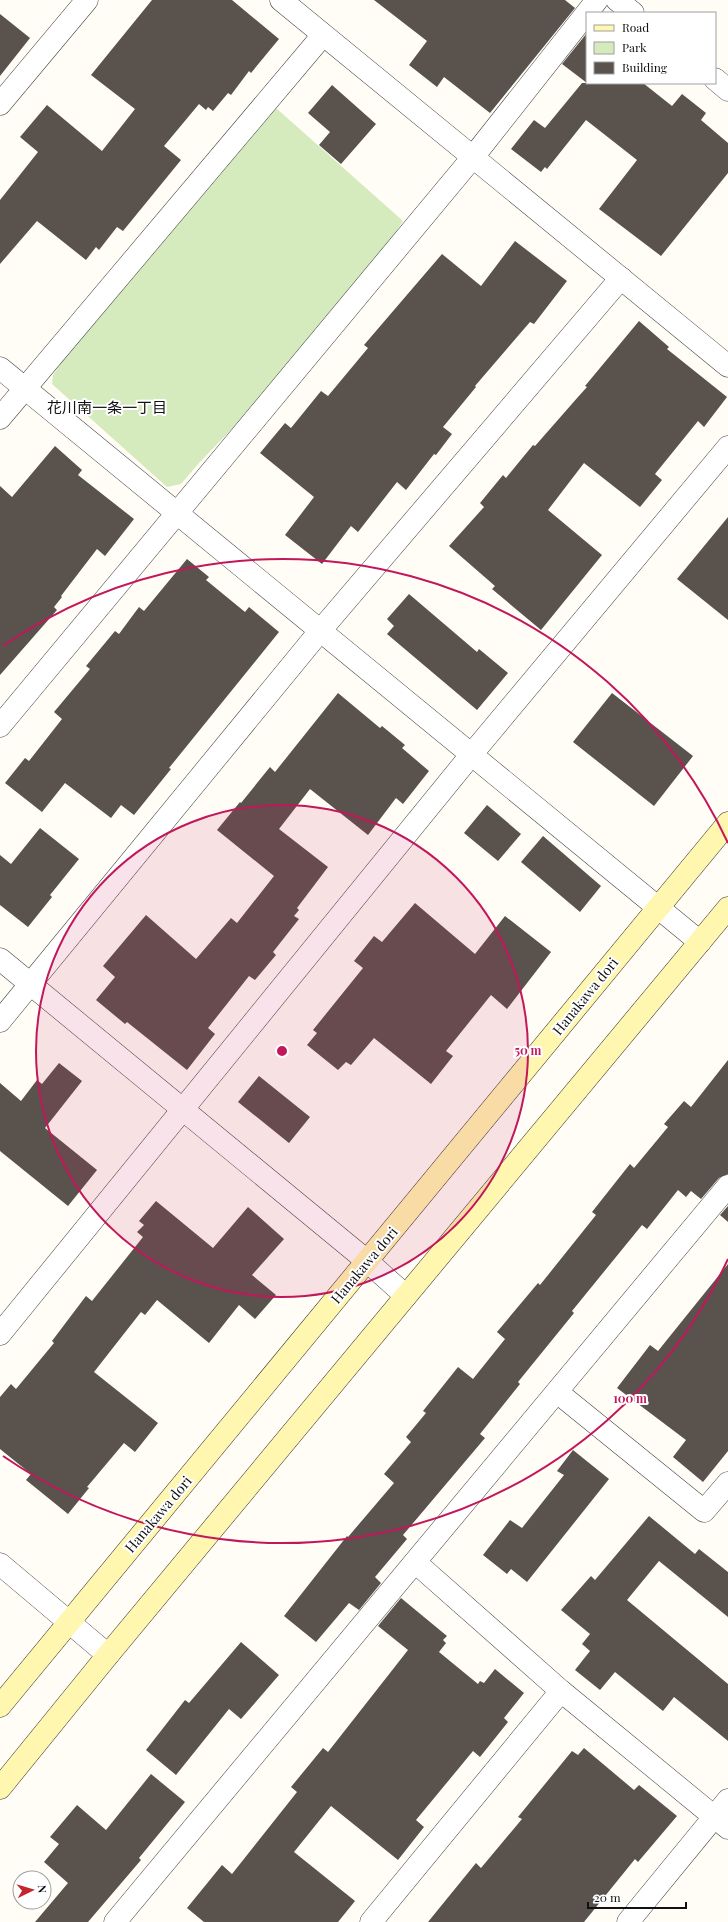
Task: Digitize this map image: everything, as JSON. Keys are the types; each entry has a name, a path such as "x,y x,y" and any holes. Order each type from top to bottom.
{"street":[{"path":"0,104 87,0"},
{"path":"281,0 728,366"},
{"path":"588,12 597,0"},
{"path":"617,0 632,12"},
{"path":"0,726 473,157 586,14"},
{"path":"0,418 324,35"},
{"path":"716,80 728,90"},
{"path":"0,1021 320,631 620,278"},
{"path":"0,368 700,942"},
{"path":"0,1334 472,755 728,447"},
{"name":"Hanakawa dori","path":"0,1706 728,823"},
{"path":"0,1788 108,1655 728,908"},
{"path":"0,959 367,1261 406,1296"},
{"path":"115,1922 728,1186"},
{"path":"557,1392 704,1511 728,1483"},
{"path":"415,1562 560,1691 724,1815 628,1922"},
{"path":"0,1564 70,1621 108,1655"},
{"path":"371,1922 560,1691"}],"green space":[{"path":"276,108 403,221 343,313 199,463 181,484 167,487 52,384 53,375 122,274"}],"building":[{"path":"152,0 232,0 279,39 251,73 249,71 231,95 228,93 213,111 208,107 206,110 199,104 164,146 181,160 123,231 117,227 99,250 96,247 86,260 37,221 0,264 0,200 38,152 20,137 47,105 102,151 135,109 91,75"},
{"path":"374,0 565,0 575,8 490,113 444,77 437,87 409,65 427,41"},
{"path":"0,14 30,38 0,76"},
{"path":"586,34 586,82 562,64"},
{"path":"582,83 644,84 672,106 682,94 706,113 701,120 728,143 728,173 661,256 599,209 637,160 586,120 547,169 545,167 541,172 511,149 534,120 545,128"},
{"path":"332,85 376,124 341,164 319,145 330,132 308,113"},
{"path":"515,241 567,281 534,324 530,322 475,386 476,387 443,427 452,434 436,455 434,454 406,490 397,482 358,532 351,526 322,564 285,535 314,497 260,453 285,423 291,428 321,391 328,396 368,348 364,345 442,254 481,286"},
{"path":"639,321 669,347 667,349 727,397 704,427 698,421 655,474 662,480 640,507 584,463 548,510 602,555 541,630 492,589 495,586 449,546 484,507 480,503 503,475 506,478 533,445 535,446 587,387 585,386"},
{"path":"55,446 82,470 78,475 134,519 105,556 97,549 61,596 62,597 54,607 57,610 0,675 0,486 12,497"},
{"path":"728,517 728,620 677,579"},
{"path":"187,559 209,577 206,580 245,612 249,607 279,632 169,768 171,769 134,815 121,805 111,818 65,783 42,812 5,783 25,758 29,761 62,719 54,712 90,669 86,666 115,631 119,634 139,607 144,611"},
{"path":"409,594 477,652 479,649 508,673 477,710 387,634 394,626 387,619"},
{"path":"338,693 380,728 382,726 405,745 402,748 429,771 403,804 396,798 368,835 310,789 279,829 328,867 297,908 299,910 294,916 299,919 273,952 276,955 255,980 249,976 208,1028 215,1034 187,1070 127,1022 125,1024 96,1000 115,977 103,966 146,915 196,959 231,918 237,923 274,876 217,830 270,767 275,772"},
{"path":"612,693 693,756 654,806 573,742"},
{"path":"487,805 521,834 498,861 464,833"},
{"path":"40,828 79,859 50,895 52,897 28,927 0,905 0,855 11,864"},
{"path":"543,836 601,886 580,912 521,862"},
{"path":"415,903 475,954 505,916 551,952 507,1009 491,995 446,1051 453,1056 431,1084 374,1038 351,1065 346,1062 338,1070 307,1045 317,1033 313,1030 363,968 354,961 374,936 382,942"},
{"path":"728,1060 728,1174 719,1178 701,1199 691,1191 686,1197 678,1190 647,1229 642,1225 572,1311 574,1313 518,1382 520,1384 480,1434 485,1438 403,1535 407,1539 375,1577 381,1583 359,1610 349,1603 316,1642 284,1616 347,1536 348,1537 394,1483 384,1474 411,1442 406,1437 426,1413 423,1411 458,1367 473,1379 505,1339 497,1332 538,1283 540,1285 596,1215 592,1212 630,1164 634,1168 668,1127 664,1124 684,1101 691,1107"},
{"path":"59,1063 82,1081 45,1128 97,1170 68,1206 0,1151 0,1083 21,1101 37,1080 42,1084"},
{"path":"259,1076 310,1117 289,1143 238,1102"},
{"path":"156,1201 213,1248 248,1207 284,1239 252,1275 276,1295 255,1319 239,1305 209,1343 157,1300 145,1315 141,1312 94,1372 158,1423 135,1452 124,1443 87,1487 89,1488 68,1514 26,1480 31,1474 0,1449 0,1397 11,1384 16,1389 54,1343 52,1341 86,1296 92,1301 143,1237 137,1232 144,1225 139,1221"},
{"path":"728,1206 728,1222 720,1215"},
{"path":"728,1264 728,1451 703,1482 673,1457 686,1440 617,1388 650,1345 658,1351"},
{"path":"573,1450 609,1479 527,1582 511,1569 507,1574 483,1555 510,1520 522,1528 564,1475 557,1471"},
{"path":"649,1516 695,1554 699,1549 728,1572 728,1617 659,1561 627,1600 728,1684 728,1741 674,1697 663,1711 615,1672 600,1690 575,1670 590,1651 582,1644 590,1634 561,1610 591,1576 595,1580"},
{"path":"401,1598 447,1636 443,1640 446,1643 439,1652 478,1684 480,1681 484,1683 495,1669 524,1693 504,1718 508,1722 480,1757 473,1751 416,1820 424,1827 398,1860 331,1806 294,1852 355,1901 338,1922 204,1922 187,1908 222,1865 232,1874 297,1792 291,1787 323,1748 328,1752 408,1650 378,1626"},
{"path":"241,1642 279,1675 241,1719 229,1709 176,1775 146,1750 185,1700 189,1703"},
{"path":"584,1748 634,1790 639,1785 677,1816 638,1862 635,1859 584,1922 428,1922 476,1863 481,1868 522,1819 518,1817 572,1751 578,1755"},
{"path":"151,1774 185,1802 139,1858 141,1860 88,1922 35,1922 45,1910 52,1910 52,1902 68,1883 44,1862 59,1844 50,1837 77,1805 106,1830"}],"district":[{"name":"花川南一条一丁目","path":"107,407"}]}
